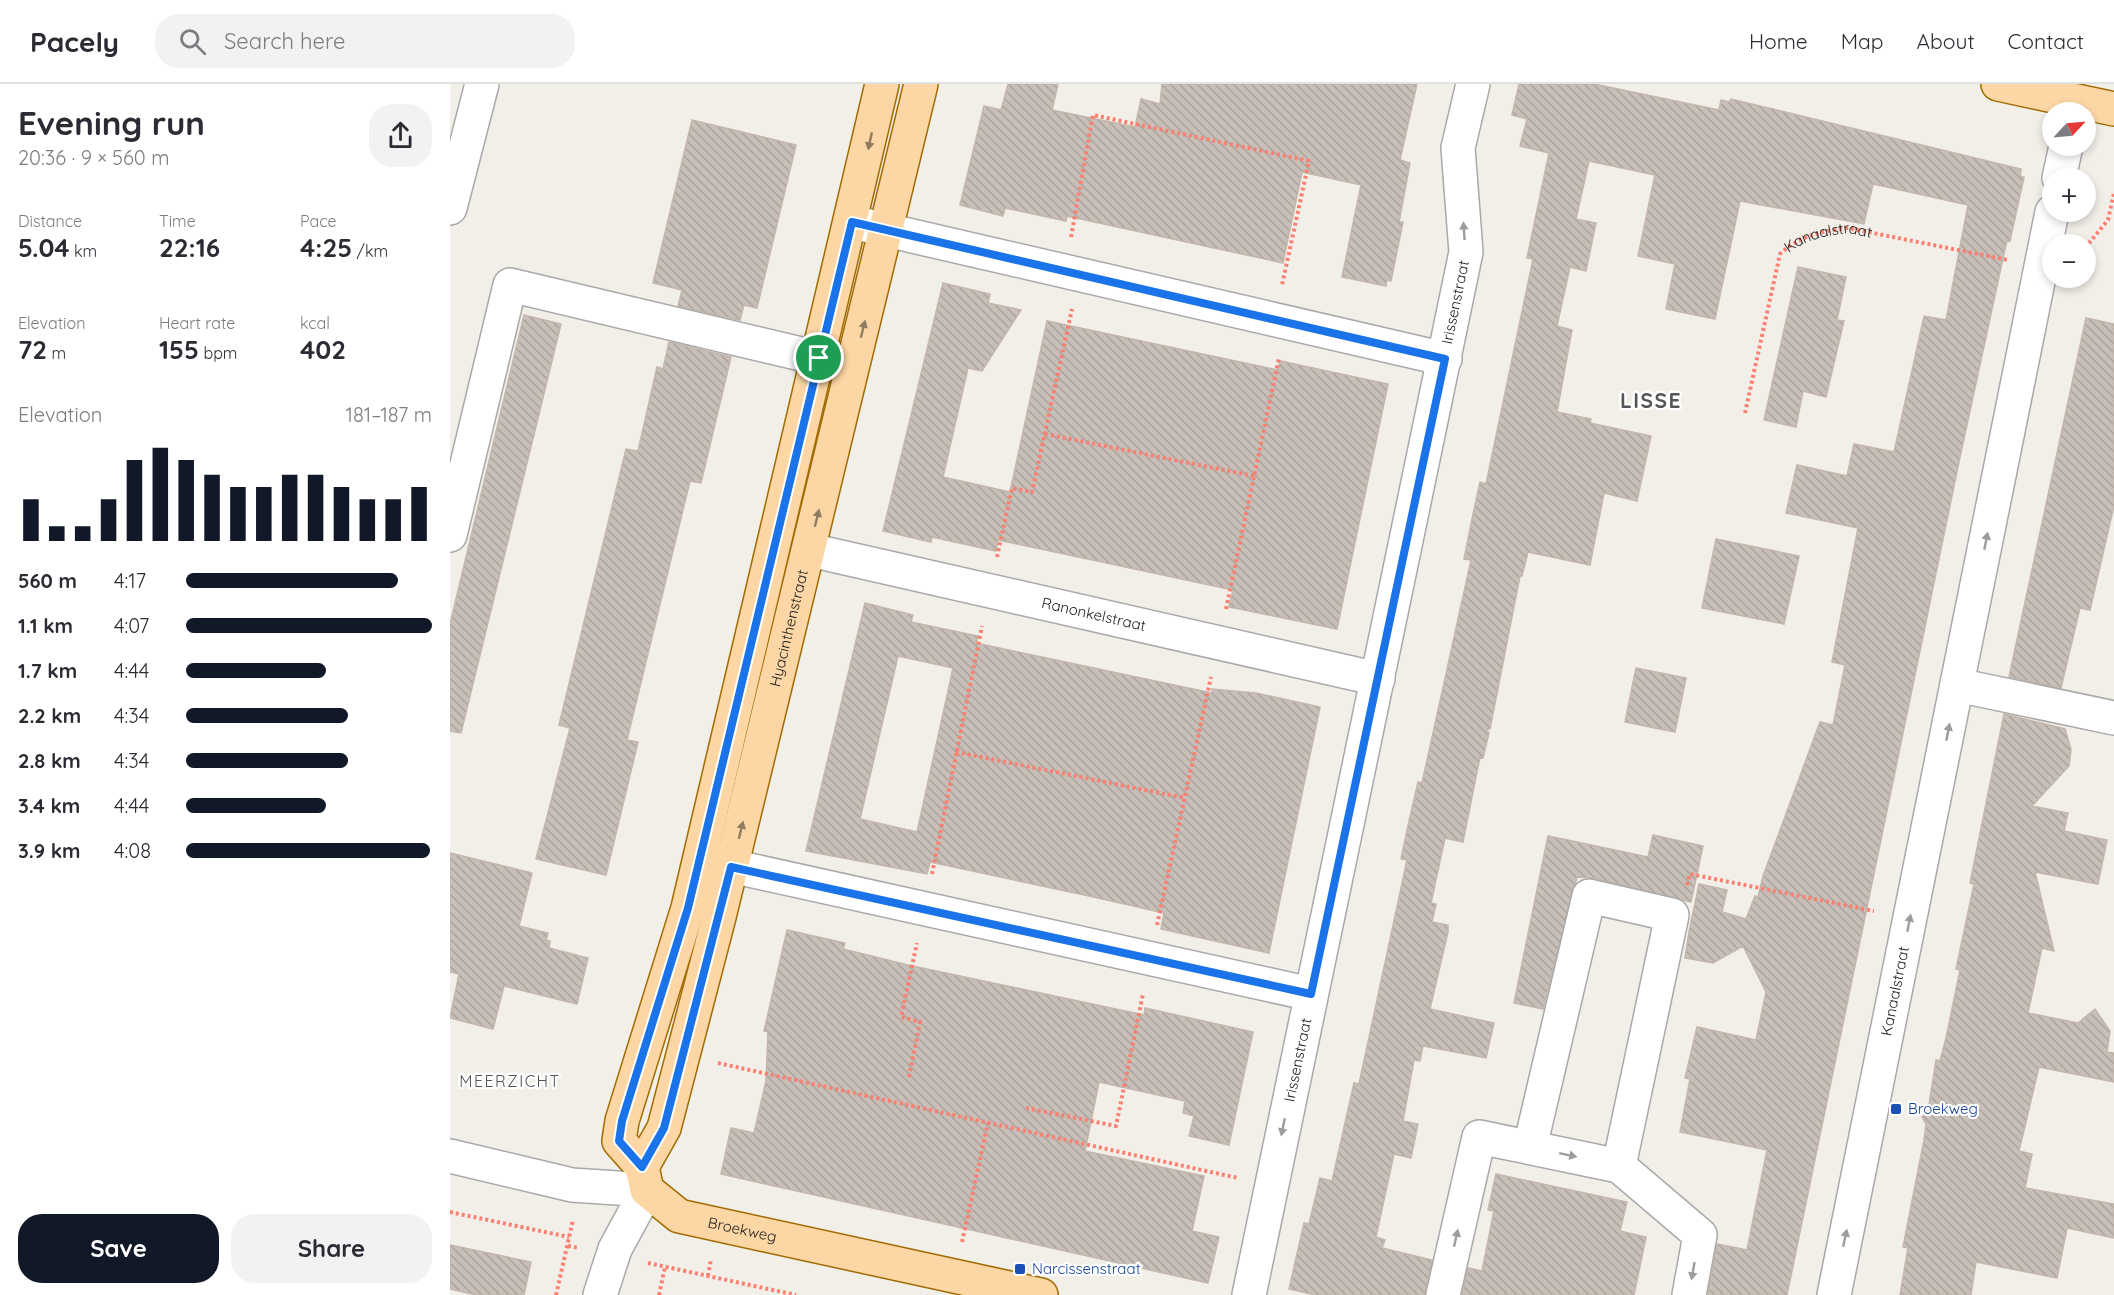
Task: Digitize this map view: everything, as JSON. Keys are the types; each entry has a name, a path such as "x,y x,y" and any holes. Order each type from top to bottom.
{"main road":[{"path":"645,1179 619,1141 622,1121 688,908 852,222 882,84"},
{"name":"Hyacinthenstraat","path":"645,1179 664,1128 731,867 810,550 921,84"},
{"path":"1998,84 2077,99 2114,109"},
{"name":"Broekweg","path":"645,1179 679,1216 1041,1295"}],"street":[{"path":"450,208 482,84"},
{"name":"Irissenstraat","path":"1249,1295 1466,252 1458,148 1473,84"},
{"path":"852,222 1445,359"},
{"name":"Kanaalstraat","path":"1834,1295 2050,222"},
{"path":"450,534 510,285 819,358"},
{"name":"Ranonkelstraat","path":"810,550 1378,679"},
{"path":"1957,685 2114,718"},
{"path":"699,859 1311,994"},
{"path":"1530,1147 1589,896 1672,915 1619,1166"},
{"path":"1443,1295 1479,1137 1619,1166 1700,1235 1689,1295"},
{"path":"450,1156 572,1185 645,1179 613,1255 600,1295"}],"path":[{"path":"909,1077 920,1022 901,1017 1012,488 1032,492 1045,434 1072,272 1093,115 1309,161 1254,477 1116,1126 1026,1108"},
{"path":"2096,235 2108,220 2114,193"},
{"name":"Kanaalstraat","path":"1744,413 1779,254 1791,243 1822,231 1848,228 2041,267"},
{"path":"1045,434 1254,477"},
{"path":"956,752 1185,798"},
{"path":"1672,915 1684,904 1690,874 1910,918"},
{"path":"715,1063 1271,1185"},
{"path":"955,1277 988,1123"},
{"path":"450,1212 569,1237"},
{"path":"556,1295 568,1246 796,1295"},
{"path":"659,1295 665,1267"}],"building":[{"path":"1008,84 1058,84 1052,110 1135,127 1141,99 1160,104 1162,84 1417,84 1400,160 1410,163 1399,222 1403,222 1391,281 1387,280 1386,286 1342,277 1361,185 1302,172 1283,263 1067,216 1066,221 1005,208 1003,216 960,205 984,106 1001,110"},
{"path":"1519,84 1594,84 1719,110 1721,100 1729,102 1731,99 2021,169 2020,176 2024,177 2010,241 2007,240 1960,457 1787,1295 1708,1295 1717,1244 1747,1250 1767,1150 1680,1132 1690,1079 1685,1078 1697,1027 1756,1040 1766,992 1743,946 1713,963 1685,958 1689,932 1699,884 1727,890 1722,912 1746,919 1755,896 1758,897 1763,876 1820,722 1833,725 1845,665 1832,662 1858,528 1786,513 1797,465 1847,476 1854,444 1894,452 1924,316 1946,320 1968,205 1873,184 1864,224 1740,201 1715,319 1666,309 1675,264 1638,256 1655,175 1589,161 1576,219 1596,223 1586,271 1570,267 1557,326 1572,330 1557,412 1591,419 1590,423 1651,436 1637,501 1604,493 1590,565 1528,552 1522,576 1520,576 1490,729 1486,729 1489,733 1483,758 1480,757 1463,842 1445,838 1431,903 1436,904 1432,922 1448,925 1448,932 1430,1009 1494,1023 1486,1058 1423,1046 1420,1061 1414,1060 1403,1121 1418,1124 1411,1158 1394,1154 1376,1237 1385,1240 1382,1248 1432,1260 1425,1295 1315,1295 1289,1289 1304,1223 1309,1224 1320,1178 1332,1181 1354,1083 1359,1084 1407,860 1401,859 1409,821 1418,782 1422,783 1471,560 1464,559 1472,519 1480,482 1486,484 1533,259 1527,258 1549,153 1520,146 1527,119 1512,115"},
{"path":"692,120 796,145 757,308 744,305 740,320 678,306 682,290 653,283"},
{"path":"1798,267 1846,277 1837,320 1844,321 1826,397 1803,391 1796,427 1764,420"},
{"path":"943,283 990,294 988,303 1021,310 982,371 968,368 943,477 1010,492 1047,321 1278,370 1280,361 1388,384 1337,629 1229,607 1233,590 998,540 996,551 932,537 931,542 883,531"},
{"path":"524,315 561,324 461,733 450,731 450,624"},
{"path":"2086,318 2114,324 2114,506 2090,610 2080,608 2061,688 2009,677"},
{"path":"669,342 731,357 701,483 690,481 627,740 638,742 606,875 536,859 570,728 559,725 626,449 638,451 657,367 663,369"},
{"path":"1716,539 1799,556 1784,624 1702,608"},
{"path":"865,603 913,615 911,622 978,636 976,643 1212,693 1212,689 1256,693 1320,707 1269,953 1161,929 1164,913 1089,896 930,862 927,874 806,851","holes":["898,656 953,668 917,832 860,819"]},
{"path":"1636,668 1686,678 1675,732 1625,722"},
{"path":"2004,714 2065,729 2071,749 2069,766 2032,806 2068,813 2064,831 2107,840 2098,884 2035,872 2054,951 2042,948 2028,1013 2078,1023 2095,1009 2110,1031 2107,1052 2114,1053 2114,1082 2039,1067 2019,1151 2032,1154 2025,1188 2114,1204 2114,1238 2067,1228 2057,1278 1976,1262 1971,1295 1900,1295 1908,1248 1903,1247 1926,1124 1922,1117 1928,1111 1936,1060 1940,1061 1960,970 1956,969 1974,884 1970,883"},
{"path":"1653,835 1703,846 1691,902 1593,878 1577,877 1543,1009 1514,1003 1548,836 1648,857"},
{"path":"450,853 532,873 519,926 548,933 546,940 550,941 549,948 588,958 577,1004 504,986 493,1029 450,1018 459,974 450,972"},
{"path":"787,930 845,943 843,949 908,965 1144,1015 1145,1008 1253,1032 1229,1145 1189,1136 1194,1116 1183,1113 1185,1101 1099,1082 1085,1151 1204,1176 1192,1231 1219,1237 1208,1283 721,1174 731,1128 754,1133 766,1081 768,1032 764,1031"},
{"path":"1496,1174 1627,1202 1620,1231 1646,1237 1634,1295 1462,1295 1468,1268 1482,1271 1494,1211 1488,1210"},
{"path":"450,1245 531,1262 524,1295 476,1295 450,1289"}],"place":[{"name":"Broekweg","path":"1896,1109"},
{"name":"Narcissenstraat","path":"1020,1269"}],"district":[{"name":"LISSE","path":"1651,401"},
{"name":"MEERZICHT","path":"510,1081"}],"route":[{"path":"852,222 1445,359 1311,994 731,867 664,1128 642,1167 619,1141 622,1121 688,908 819,358 852,222"}]}
